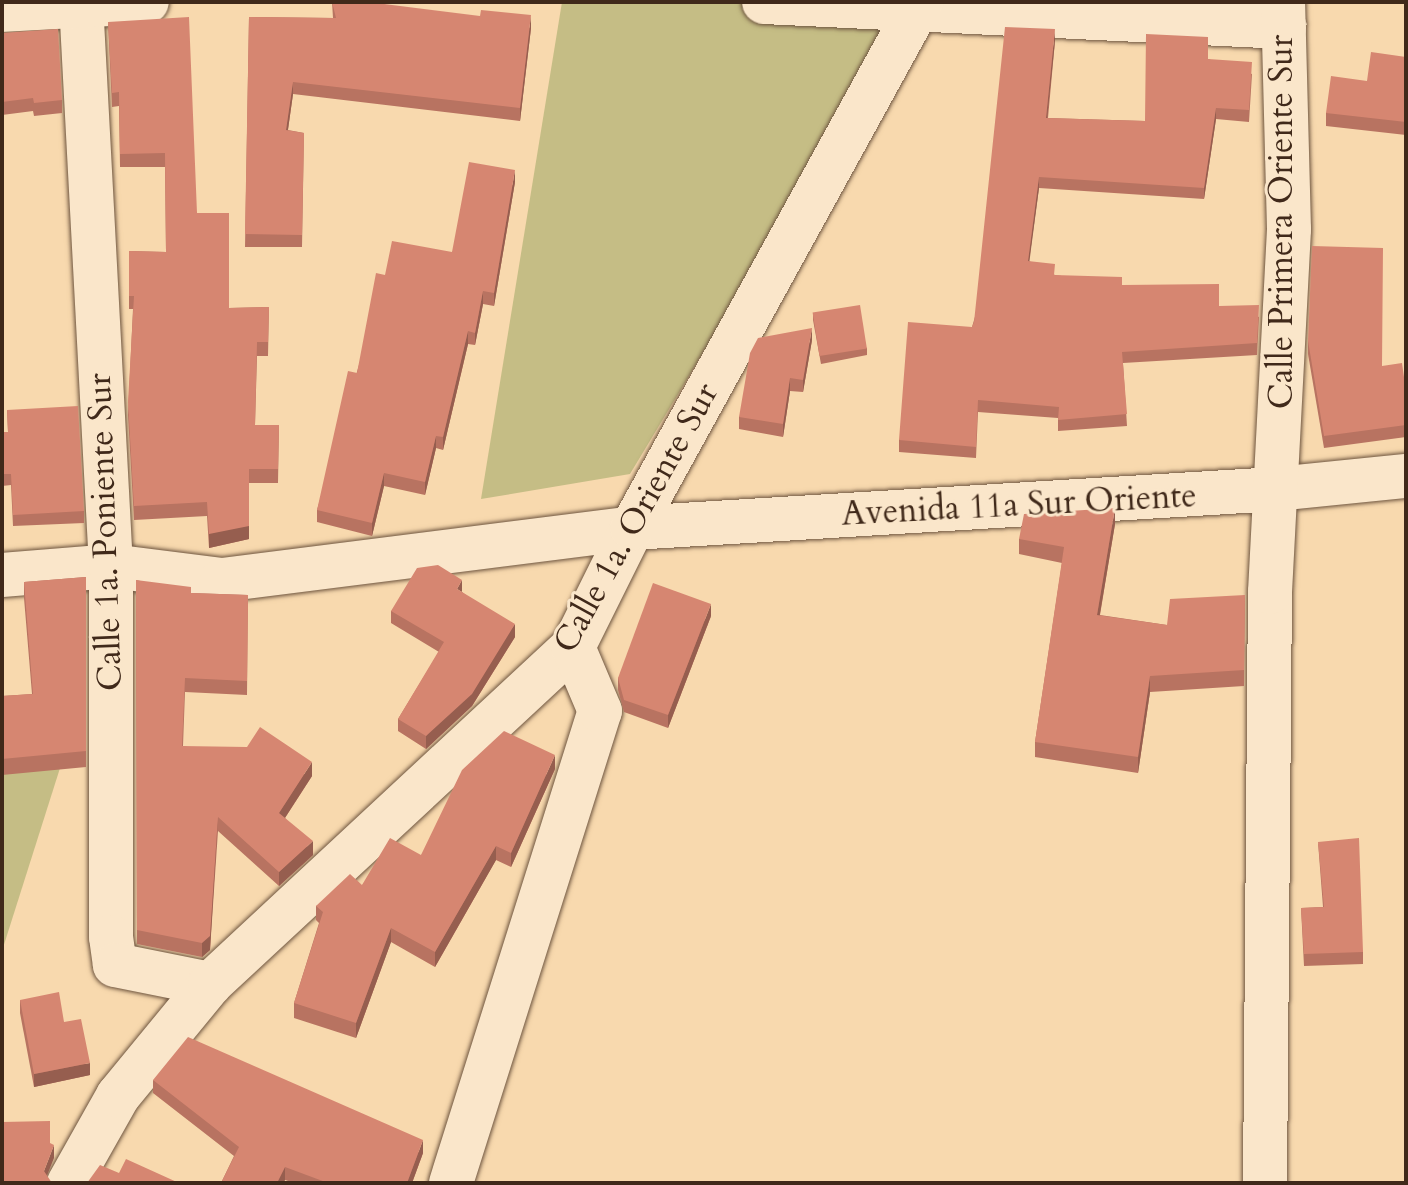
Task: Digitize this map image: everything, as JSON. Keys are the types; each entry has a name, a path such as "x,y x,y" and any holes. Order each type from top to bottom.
{"street":[{"path":"2,10 81,3 147,2"},
{"path":"764,2 1284,14"},
{"name":"Calle 1a. Poniente Sur","path":"81,3 111,566 115,965 210,984"},
{"name":"Calle 1a. Oriente Sur","path":"69,1183 118,1096 210,984 573,647 632,528 920,5"},
{"name":"Calle Primera Oriente Sur","path":"1265,1183 1270,592 1289,229 1284,14"},
{"name":"Avenida 11a Sur Oriente","path":"2,575 111,566 222,580 632,528 1277,489 1406,476"},
{"path":"451,1183 600,711 573,647"}],"shaded area":[{"path":"562,2 914,2 630,474 481,499"},
{"path":"67,746 2,951 2,750"}],"building":[{"path":"332,2 368,2 480,16 481,10 531,15 520,108 293,82 286,130 304,133 302,235 245,234 249,17 336,18"},
{"path":"189,17 197,213 229,213 229,308 269,307 268,342 257,342 255,425 279,425 278,469 249,469 249,526 209,534 207,502 134,506 128,402 134,296 129,296 129,251 166,252 165,153 120,154 119,92 112,93 108,22"},
{"path":"1005,27 1055,29 1046,118 1145,121 1146,34 1208,37 1208,59 1252,62 1249,110 1216,108 1204,188 1039,177 1028,261 1055,264 1054,275 1122,277 1122,285 1219,284 1219,306 1259,305 1257,343 1122,352 1127,414 1058,420 1059,407 978,400 976,447 899,440 908,322 972,327 974,322"},
{"path":"58,29 62,100 34,103 33,98 2,102 2,33"},
{"path":"1371,52 1406,57 1406,122 1326,113 1331,76 1367,81"},
{"path":"469,162 515,170 494,293 483,291 475,333 468,331 443,437 436,436 425,482 384,473 372,523 317,510 348,371 357,373 376,273 385,275 392,241 452,252"},
{"path":"1312,246 1383,248 1382,366 1402,363 1406,425 1324,436 1308,341"},
{"path":"860,305 867,348 819,356 813,313"},
{"path":"812,328 803,380 790,378 783,424 739,417 750,353 758,338"},
{"path":"78,406 84,511 13,515 11,474 2,474 2,432 8,432 7,410"},
{"path":"1115,508 1097,615 1167,625 1170,599 1245,595 1244,670 1150,676 1138,757 1035,742 1064,547 1019,539 1024,514"},
{"path":"438,565 462,580 457,589 515,624 472,694 426,736 398,719 444,642 391,611 417,568"},
{"path":"86,577 86,751 2,759 2,696 33,694 24,582"},
{"path":"136,580 191,587 191,593 248,595 247,681 185,678 182,746 247,747 260,727 312,762 279,813 313,841 279,872 218,817 210,936 202,943 137,930"},
{"path":"653,583 711,604 668,715 624,700 618,678"},
{"path":"504,731 555,755 511,853 496,846 435,952 391,928 356,1023 294,1003 323,912 316,906 350,874 362,885 390,838 421,855 462,770"},
{"path":"1359,838 1363,952 1304,954 1301,908 1324,907 1318,842"},
{"path":"59,992 64,1022 81,1019 90,1063 34,1074 20,1000"},
{"path":"188,1037 423,1140 407,1183 328,1183 285,1167 277,1183 221,1183 239,1147 153,1080"},
{"path":"50,1121 50,1143 54,1145 44,1171 52,1183 2,1183 2,1122"},
{"path":"126,1159 179,1183 87,1183 100,1165 119,1173"}]}
